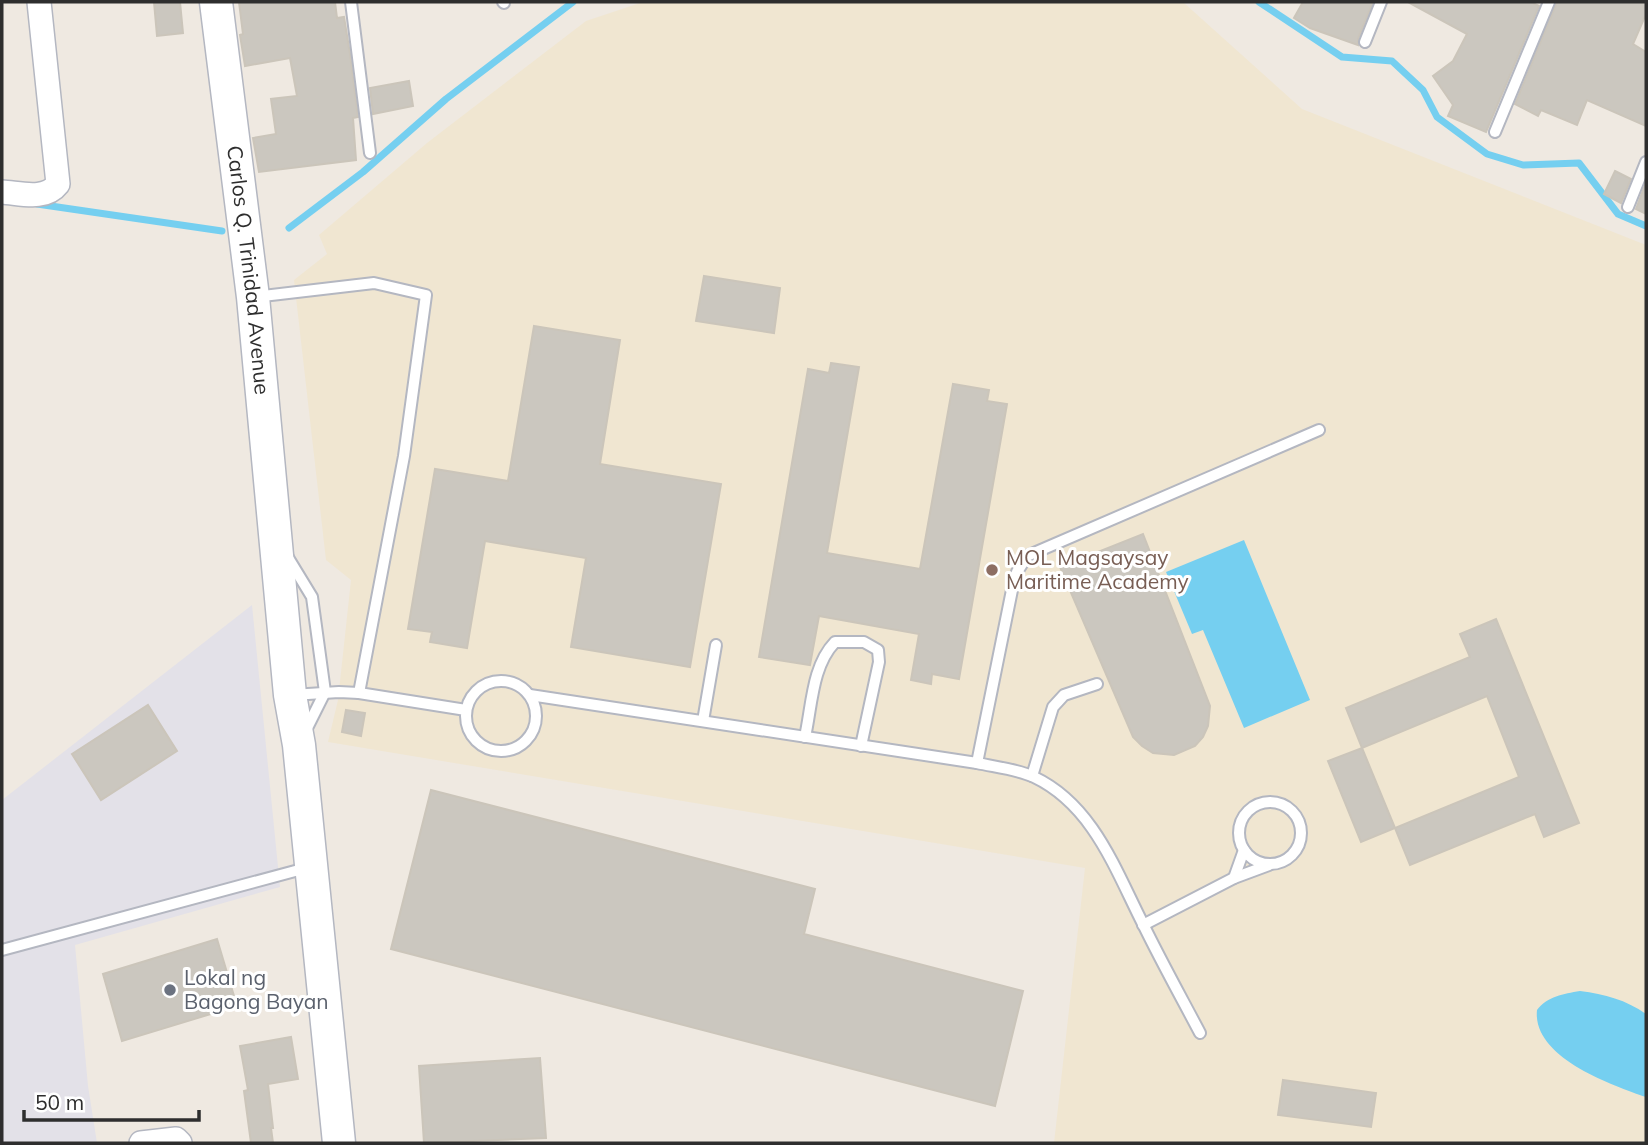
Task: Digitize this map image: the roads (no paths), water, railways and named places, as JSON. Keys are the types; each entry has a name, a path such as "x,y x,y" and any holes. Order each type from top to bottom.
{"main road":[{"name":"Carlos Q. Trinidad Avenue","path":"216,2 253,297 290,695 299,746 339,1143"}],"street":[{"path":"2,192 42,195 58,184 38,2"},
{"path":"141,1143 169,1138 180,1143"}],"lane":[{"path":"351,2 370,153"},
{"path":"1365,42 1381,2"},
{"path":"1495,132 1549,2"},
{"path":"1628,207 1646,162"},
{"path":"253,297 374,283 426,295 404,456 359,693"},
{"path":"977,763 1012,590 1017,572 1027,556 1319,430"},
{"name":"Carlos Q. Trinidad Avenue","path":"275,540 312,597 325,692"},
{"path":"805,737 820,665 826,652 835,642 864,642 878,650 879,662 861,746"},
{"path":"703,721 716,645"},
{"path":"493,681 514,682 530,695 535,704 536,726 524,743 504,751 484,747 476,740 466,721 466,710 475,692 493,681"},
{"path":"1032,776 1053,707 1064,695 1097,684"},
{"path":"299,746 325,692"},
{"path":"290,695 359,693 466,710"},
{"path":"530,695 977,763 1032,776 1067,799 1084,817 1108,851 1143,925 1200,1033"},
{"path":"1143,925 1234,878 1289,858 1300,842 1299,821 1285,806 1265,803 1248,812 1239,831 1244,850 1251,858 1269,865"},
{"path":"1234,878 1244,850"},
{"path":"2,950 311,866"}],"water":[{"path":"1244,540 1310,700 1244,728 1203,630 1192,634 1166,572"},
{"path":"1580,991 1615,998 1646,1014 1646,1097 1576,1067 1547,1042 1539,1027 1537,1010 1551,999"}],"waterway":[{"path":"289,228 363,172 446,99 573,2"},
{"path":"1259,2 1342,57 1392,61 1423,90 1437,117 1487,154 1523,165 1579,163 1618,214 1646,226"},
{"path":"37,204 222,231"}],"place":[{"name":"MOL Magsaysay Maritime Academy","path":"992,570"},
{"name":"Lokal ng Bagong Bayan","path":"170,990"}]}
